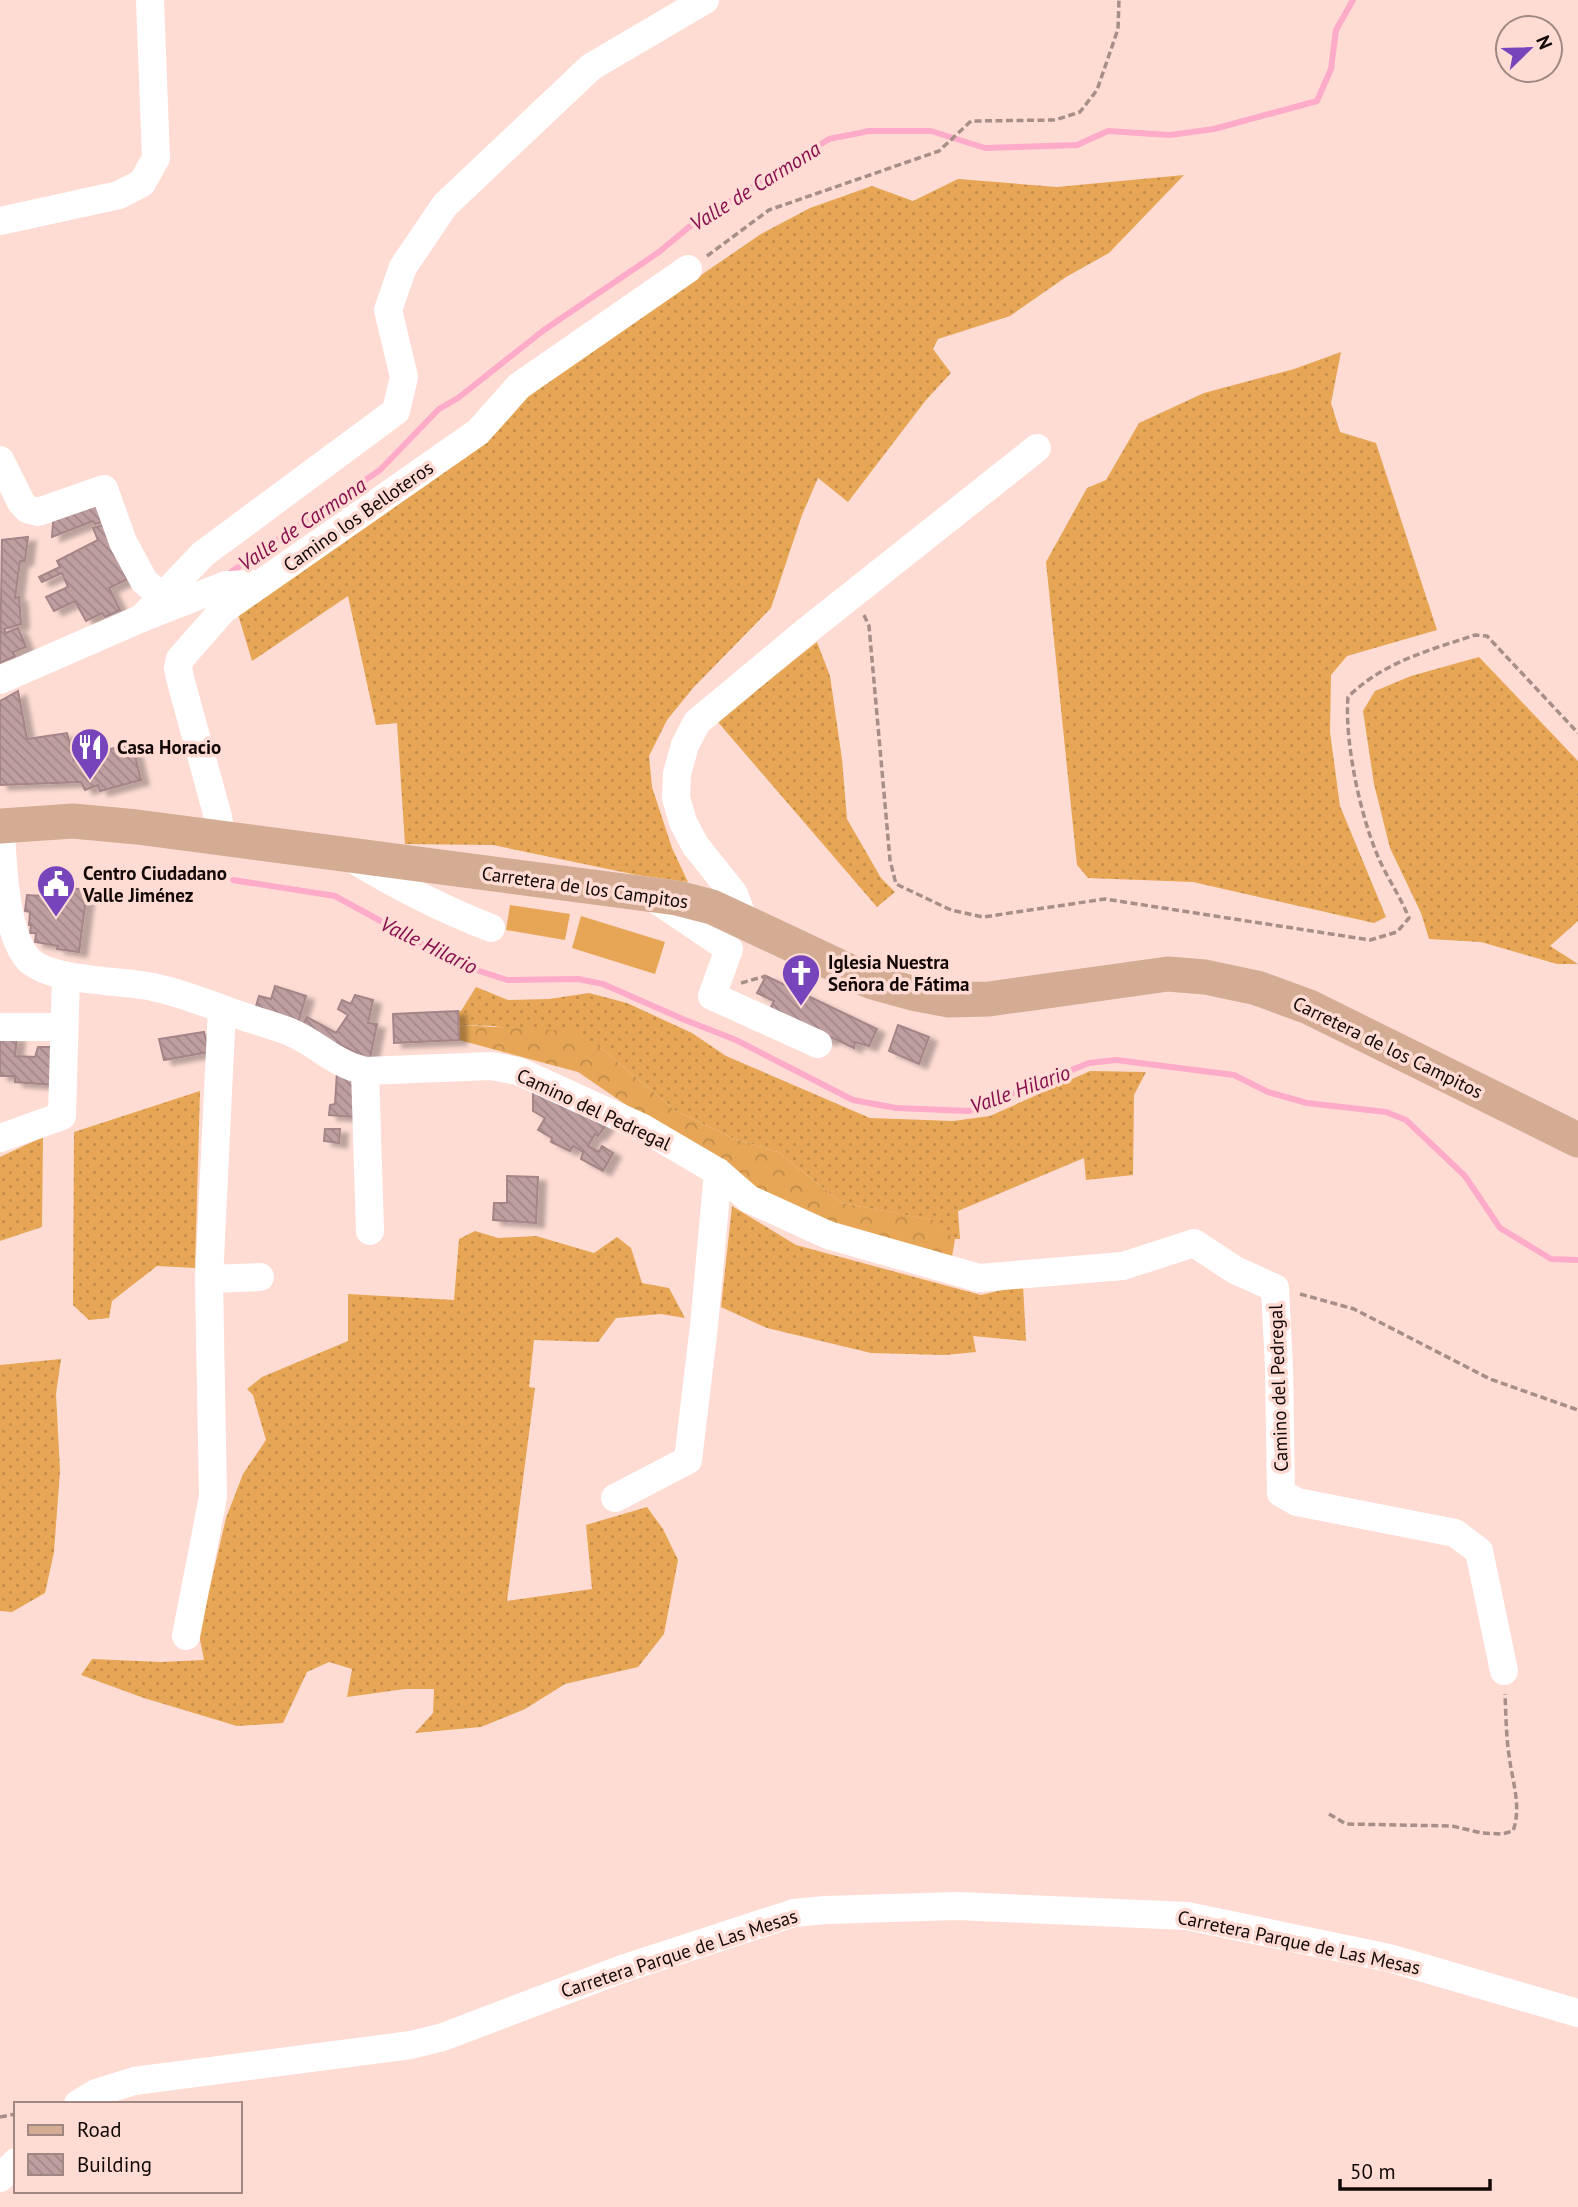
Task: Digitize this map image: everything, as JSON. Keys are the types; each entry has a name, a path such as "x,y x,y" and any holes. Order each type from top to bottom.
{"main road":[{"name":"Carretera de los Campitos","path":"1,839 73,821 342,853 677,898 712,907 737,937 872,982 949,1000 989,999 1168,974 1205,977 1257,988 1309,1007 1578,1140"}],"street":[{"path":"0,221 119,195 142,183 156,158 149,0"},
{"path":"142,618 203,554 396,411 404,377 388,310 403,267 445,205 591,66 705,0"},
{"name":"Camino los Belloteros","path":"221,838 218,817 178,668 180,659 223,610 478,432 519,386 688,270"},
{"path":"818,1044 712,996 737,937 734,894 695,845 683,822 676,798 676,786 685,745 697,722 809,629 1037,448"},
{"path":"0,460 27,509 38,512 60,507 104,489 123,542 144,581 162,597"},
{"path":"0,680 142,618 226,585 262,584"},
{"name":"Camino del Pedregal","path":"1,839 13,930 19,947 30,961 44,970 66,976 154,987 292,1032 331,1058 365,1071 491,1066 518,1071 643,1128 718,1172 748,1199 828,1235 979,1278 1123,1266 1194,1243 1235,1270 1275,1288 1281,1493 1297,1502 1455,1533 1479,1551 1504,1671"},
{"path":"342,853 402,889 446,911 491,928"},
{"path":"0,1138 62,1116 66,976"},
{"path":"186,1636 213,1497 209,1279 222,1009"},
{"path":"0,1027 63,1027"},
{"path":"365,1071 370,1231"},
{"path":"615,1499 688,1460 718,1172"},
{"path":"209,1279 260,1277"},
{"name":"Carretera Parque de Las Mesas","path":"81,2102 96,2093 134,2081 411,2045 443,2037 622,1969 794,1913 825,1910 958,1906 1187,1916 1390,1958 1578,2013"},
{"path":"0,2178 14,2164"}],"path":[{"path":"688,270 769,210 939,151 971,121 1055,120 1080,112 1097,90 1118,29 1119,0"},
{"path":"855,594 869,626 890,860 896,884 951,910 983,917 1105,899 1370,940 1397,932 1409,918 1400,895 1386,874 1361,808 1346,720 1348,697 1364,681 1400,661 1475,635 1487,636 1578,733"},
{"path":"737,937 753,992"},
{"name":"Camino del Pedregal","path":"1275,1288 1354,1309 1490,1379 1578,1410"},
{"path":"1329,1814 1346,1824 1452,1826 1502,1835 1513,1831 1517,1806 1508,1755 1504,1671"}],"green space":[{"path":"1184,175 1109,253 1066,277 1010,316 938,339 933,349 951,373 926,400 848,502 818,478 802,515 771,608 693,688 667,720 649,756 652,787 672,848 688,882 637,875 493,845 405,844 397,723 376,725 348,596 252,661 237,611 532,391 761,234 810,208 872,186 913,201 958,179 1057,187"},
{"path":"1341,352 1331,403 1340,432 1376,443 1437,630 1347,656 1331,675 1330,732 1340,806 1386,917 1374,923 1193,882 1088,878 1077,865 1046,562 1087,488 1106,480 1139,423 1204,393 1294,369"},
{"path":"817,642 830,676 842,759 847,819 881,878 895,892 877,907 717,721"},
{"path":"1479,657 1578,761 1578,921 1550,946 1578,964 1557,964 1481,942 1429,939 1421,913 1390,848 1374,784 1363,711 1375,691 1411,676"},
{"path":"510,905 570,914 565,940 506,930"},
{"path":"581,916 665,942 655,974 572,948"},
{"path":"476,987 508,1000 549,999 589,993 627,1003 692,1033 726,1056 870,1118 953,1121 990,1116 1090,1071 1146,1072 1134,1095 1133,1175 1086,1180 1084,1158 958,1211 960,1239 955,1239 932,1220 842,1203 778,1152 732,1138 676,1111 601,1048 494,1026 458,1025 458,1011 461,1011"},
{"path":"458,1025 573,1031 601,1048 676,1111 732,1138 778,1152 842,1203 933,1220 955,1239 952,1257 832,1228 751,1190 578,1072 459,1040"},
{"path":"200,1091 195,1268 157,1266 112,1301 109,1318 89,1320 73,1305 74,1132"},
{"path":"43,1137 42,1227 0,1241 0,1157"},
{"path":"732,1206 796,1245 981,1295 1023,1285 1026,1341 973,1336 976,1352 945,1355 871,1353 767,1328 721,1307"},
{"path":"475,1231 498,1238 536,1236 594,1253 617,1237 631,1248 642,1283 669,1288 685,1318 661,1314 616,1318 598,1342 534,1340 529,1387 535,1388 507,1601 592,1589 586,1525 647,1507 663,1529 678,1560 664,1634 638,1667 565,1684 525,1709 481,1727 415,1733 433,1713 434,1689 405,1689 347,1697 352,1669 329,1662 307,1672 283,1723 237,1726 144,1698 81,1675 92,1659 161,1662 204,1660 199,1634 226,1518 243,1474 266,1440 253,1395 247,1389 262,1377 348,1341 348,1294 454,1300 459,1239"},
{"path":"61,1359 56,1394 60,1471 54,1552 45,1593 12,1612 0,1611 0,1365"}],"building":[{"path":"104,493 112,519 95,524 93,521 52,537 54,511"},
{"path":"114,522 132,577 109,588 120,610 105,617 102,613 86,621 75,601 54,611 46,597 68,587 62,573 42,582 39,577 60,567 57,561 98,540 93,528"},
{"path":"28,537 25,561 20,561 15,598 19,597 21,624 4,629 6,633 18,628 26,647 13,652 15,656 0,663 2,540"},
{"path":"18,691 27,739 67,733 74,761 91,756 93,764 102,762 101,757 107,756 106,750 132,744 141,780 100,791 98,785 85,790 81,782 0,785 0,701"},
{"name":"Centro Ciudadano Valle Jiménez","path":"70,888 87,890 79,952 35,942 36,933 30,933 30,912 25,911 27,895 59,897 60,891 69,893"},
{"name":"Iglesia Nuestra Señora de Fátima","path":"766,976 877,1029 869,1046 855,1042 854,1048 831,1037 829,1041 768,1013 774,1001 757,993"},
{"path":"275,986 306,996 297,1026 254,1013 259,996 271,999"},
{"path":"355,995 373,1000 368,1023 377,1024 369,1063 355,1060 357,1053 337,1043 334,1047 301,1028 307,1017 336,1033 348,1015 338,1009 342,1000 351,1004"},
{"path":"458,1011 459,1040 394,1043 393,1014"},
{"path":"898,1025 929,1037 919,1064 889,1051"},
{"path":"204,1032 209,1052 164,1060 159,1039"},
{"path":"0,1037 17,1037 15,1056 35,1057 38,1047 56,1047 53,1085 15,1082 15,1076 0,1076"},
{"path":"337,1072 358,1076 354,1117 329,1115 330,1105 335,1104"},
{"path":"533,1086 606,1125 598,1136 595,1134 588,1146 599,1152 602,1146 613,1153 603,1171 581,1159 583,1152 573,1146 570,1151 551,1142 552,1138 538,1130 545,1118 533,1111"},
{"path":"325,1129 340,1129 339,1143 324,1141"},
{"path":"507,1176 538,1177 536,1223 493,1220 494,1203 507,1203"}],"waterway":[{"name":"Valle de Carmona","path":"231,572 380,470 439,409 458,398 544,330 659,252 689,227 829,139 869,131 931,131 985,148 1077,145 1108,131 1170,135 1214,129 1317,101 1331,69 1336,30 1353,0"},
{"name":"Valle Hilario","path":"233,880 335,896 461,965 507,980 578,979 603,984 736,1040 853,1100 896,1108 969,1111 1089,1063 1116,1060 1234,1075 1268,1092 1307,1103 1386,1112 1406,1120 1465,1176 1500,1228 1551,1259 1578,1260"}],"place":[{"name":"Casa Horacio","path":"90,781"},
{"name":"Centro Ciudadano Valle Jiménez","path":"56,918"},
{"name":"Iglesia Nuestra Señora de Fátima","path":"801,1007"}]}
